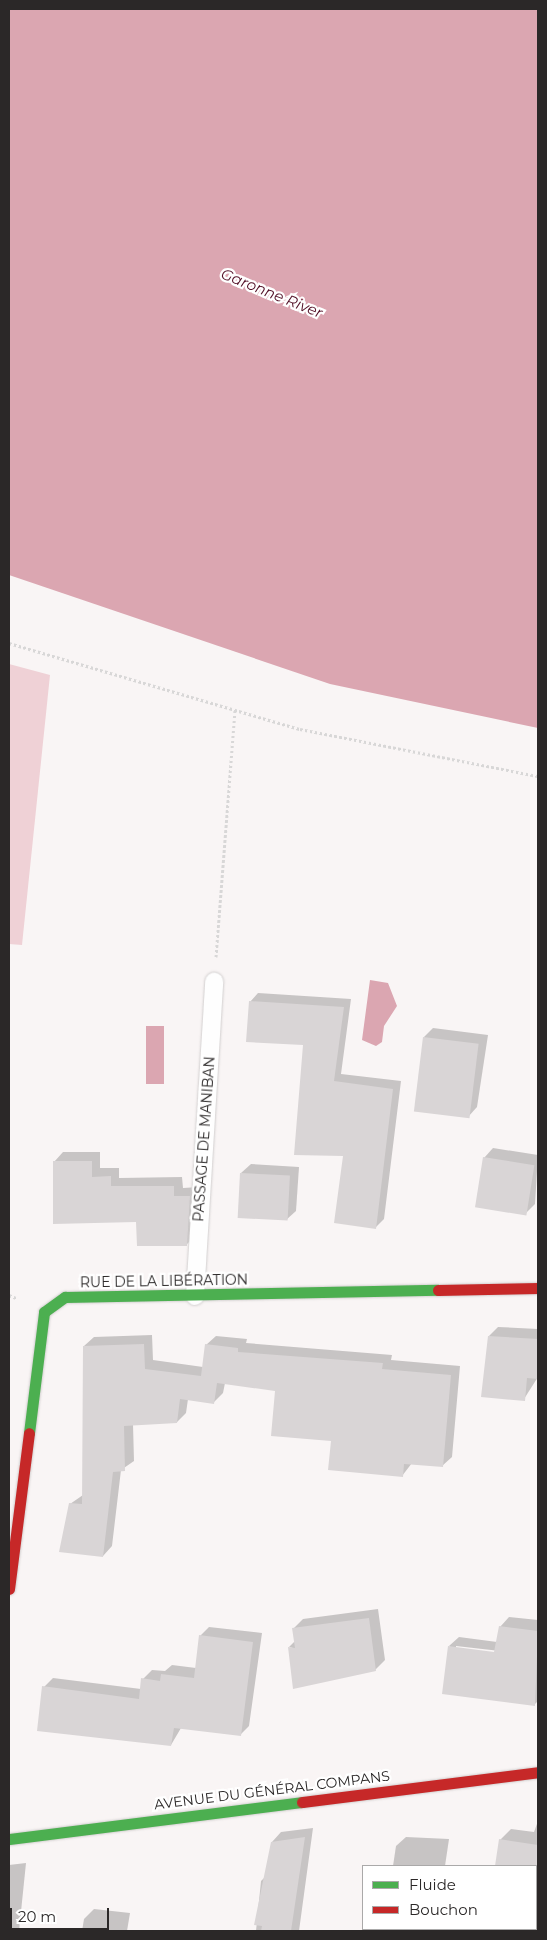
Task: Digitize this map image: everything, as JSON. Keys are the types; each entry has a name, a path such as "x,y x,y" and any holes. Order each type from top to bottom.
{"street":[{"name":"RUE DE LA LIBÉRATION","path":"9,1590 44,1312 65,1297 538,1288"},
{"name":"AVENUE DU GÉNÉRAL COMPANS","path":"9,1839 538,1772"}],"lane":[{"name":"PASSAGE DE MANIBAN","path":"195,1296 214,982"}],"path":[{"path":"10,643 300,729 538,776"},
{"path":"214,982 235,711"}],"shaded area":[{"path":"9,664 50,675 22,945 9,944"}],"water":[{"name":"Garonne River","path":"9,9 538,9 538,728 330,684 9,575"},
{"path":"370,980 388,983 397,1006 384,1026 382,1042 376,1046 362,1040"},
{"path":"146,1026 164,1026 164,1084 146,1084"}],"building":[{"path":"249,1001 344,1007 334,1081 393,1089 376,1229 334,1223 343,1156 294,1155 303,1045 246,1042"},
{"path":"423,1037 479,1044 469,1118 414,1111"},
{"path":"483,1157 534,1165 526,1216 475,1207"},
{"path":"53,1161 92,1161 92,1177 111,1176 111,1186 174,1186 174,1196 190,1196 187,1246 137,1246 136,1222 53,1224"},
{"path":"240,1173 290,1176 288,1221 238,1218"},
{"path":"488,1336 538,1339 538,1379 527,1378 525,1401 481,1397"},
{"path":"144,1344 145,1369 201,1376 205,1344 238,1348 238,1352 383,1363 382,1369 451,1375 443,1467 404,1464 403,1477 328,1470 331,1441 271,1436 275,1391 217,1383 214,1404 180,1399 177,1423 124,1426 125,1471 113,1472 103,1557 59,1552 69,1503 82,1504 83,1346"},
{"path":"369,1618 376,1671 293,1689 288,1647 295,1648 292,1628"},
{"path":"499,1626 538,1631 535,1706 442,1694 448,1646 494,1652"},
{"path":"199,1635 253,1642 241,1736 174,1728 171,1746 37,1731 42,1686 139,1699 141,1678 160,1681 161,1674 194,1678"},
{"path":"305,1837 291,1931 261,1931 262,1926 254,1925 271,1842"},
{"path":"499,1839 538,1845 538,1866 495,1865"}],"traffic: fast":[{"path":"29,1433 44,1312 65,1297 438,1290"},
{"path":"9,1839 302,1802"}],"traffic: jam":[{"path":"438,1290 538,1288"},
{"path":"9,1589 29,1433"},
{"path":"302,1802 538,1772"}]}
